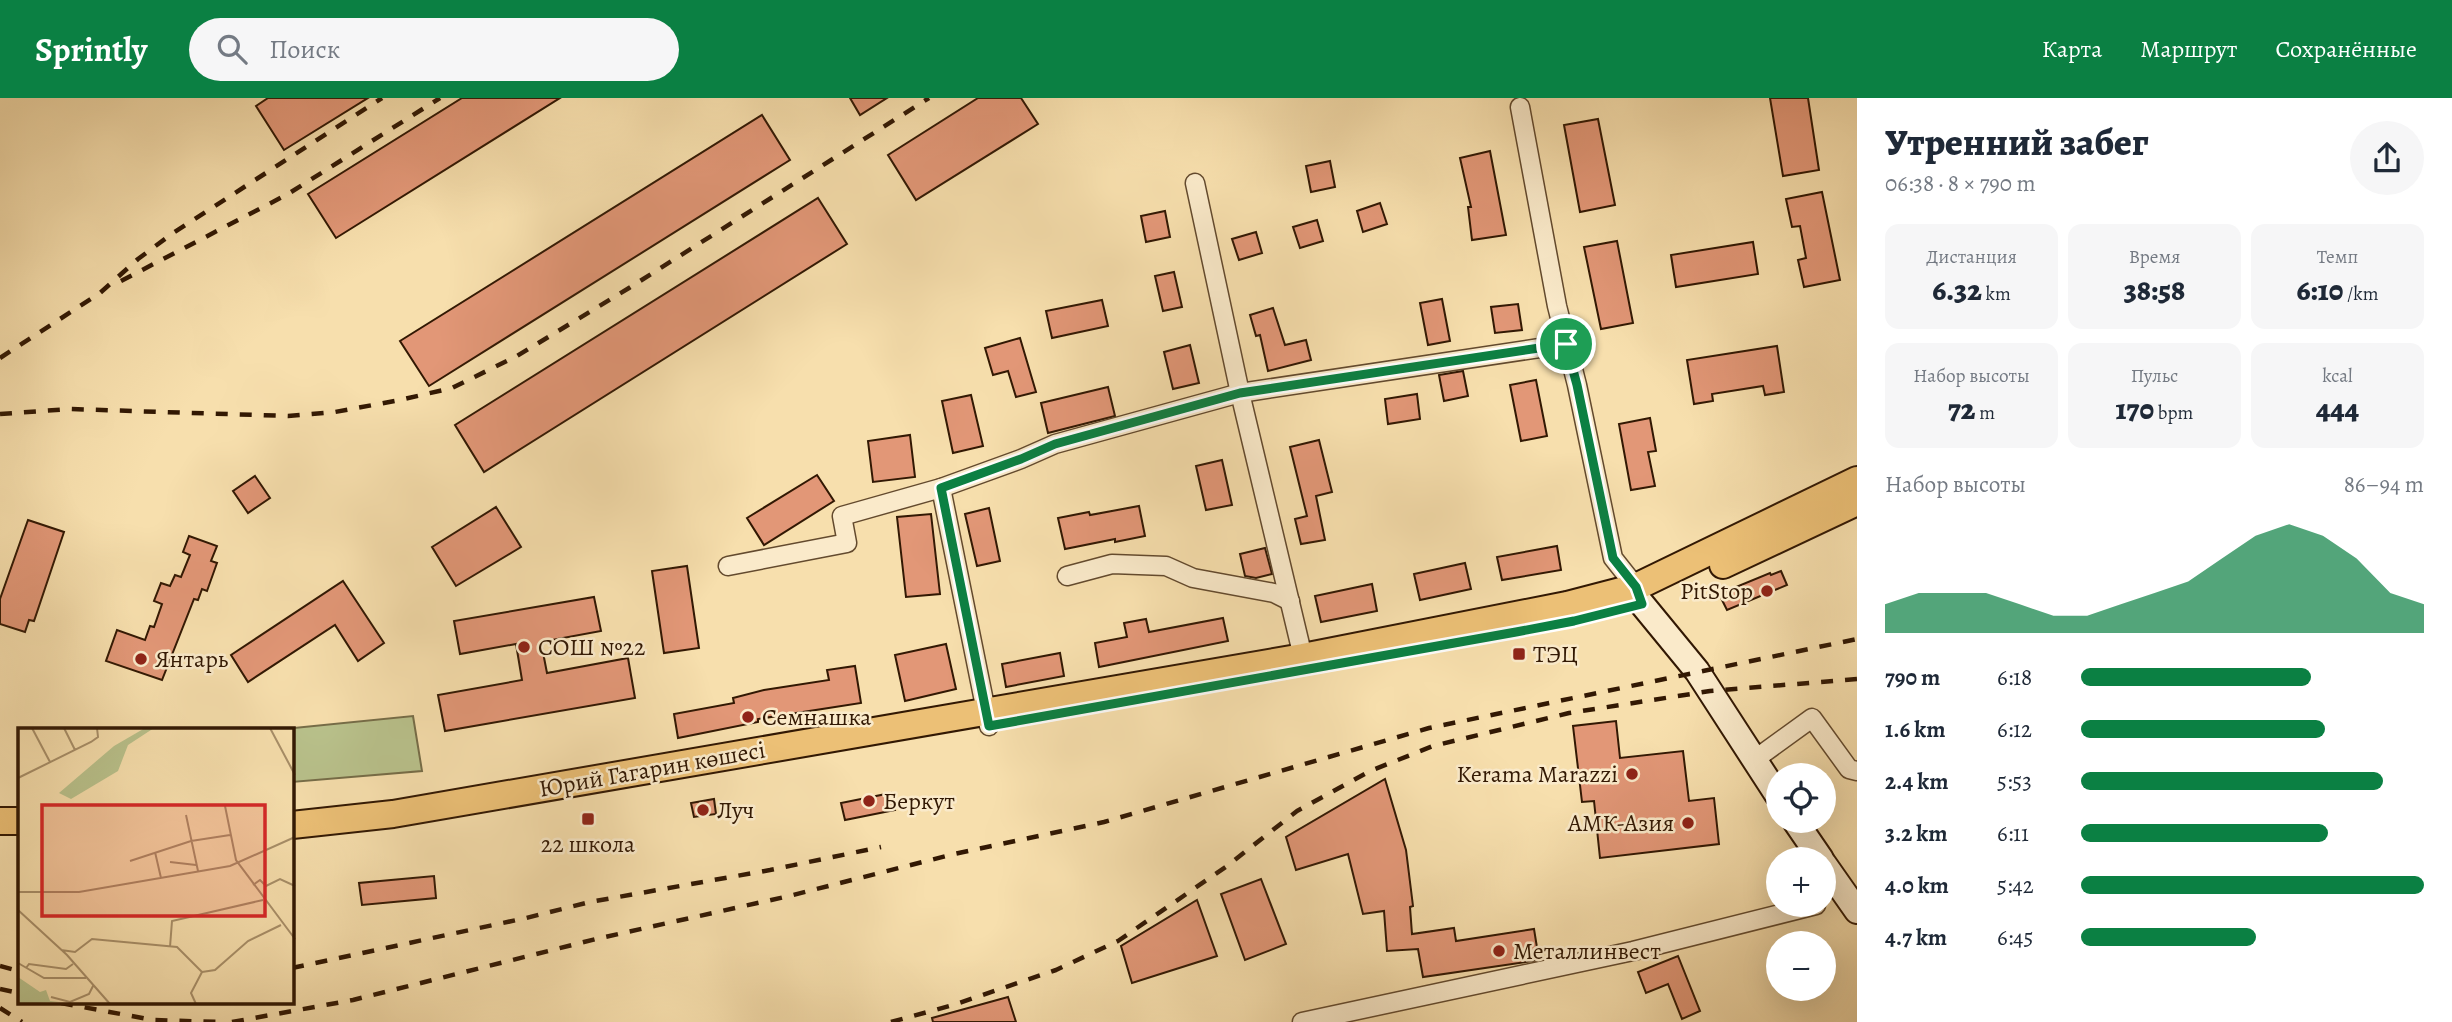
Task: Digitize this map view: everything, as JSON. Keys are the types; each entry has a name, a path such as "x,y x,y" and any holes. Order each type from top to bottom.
{"main road":[{"name":"Юрий Гагарин көшесі","path":"294,841 395,830 1567,605 1639,595 1857,480"},
{"name":"Юрий Гагарин көшесі","path":"294,825 393,814 1411,652 1574,621 1857,502"},
{"path":"0,821 18,821"},
{"path":"0,836 18,837"}],"street":[{"path":"1520,107 1566,344 1613,558 1697,671 1766,778"},
{"path":"1195,183 1240,393 1303,657"},
{"path":"728,566 847,543 842,516 941,488 1055,444 1240,393 1566,344"},
{"path":"941,488 987,718"},
{"path":"1067,576 1112,564 1166,566 1193,578 1274,593 1290,601"},
{"path":"1754,760 1812,718 1849,769 1857,771"},
{"path":"1836,899 1857,911"},
{"path":"1302,1022 1633,951 1768,917"}],"green space":[{"path":"413,716 422,771 294,782 294,728"}],"building":[{"path":"268,98 368,98 284,150 256,106"},
{"path":"462,98 560,98 336,238 308,194"},
{"path":"850,98 887,98 860,115"},
{"path":"978,98 1021,98 1038,124 916,200 888,155"},
{"path":"1770,98 1808,98 1819,170 1783,176"},
{"path":"762,115 790,160 429,386 400,341"},
{"path":"1598,119 1615,205 1580,212 1564,125"},
{"path":"1490,151 1506,235 1472,240 1468,207 1471,207 1460,158"},
{"path":"1330,161 1335,187 1311,192 1306,166"},
{"path":"1822,192 1840,280 1804,287 1798,260 1806,258 1800,226 1792,227 1786,199"},
{"path":"818,198 847,244 484,472 455,425"},
{"path":"1380,203 1387,224 1363,232 1357,211"},
{"path":"1165,211 1170,237 1146,242 1141,216"},
{"path":"1317,220 1323,241 1300,248 1293,227"},
{"path":"1256,232 1262,253 1239,260 1232,239"},
{"path":"1617,241 1633,323 1601,329 1584,247"},
{"path":"1753,242 1758,274 1676,287 1671,255"},
{"path":"1174,272 1182,307 1163,311 1155,276"},
{"path":"1442,299 1450,341 1428,345 1420,303"},
{"path":"1102,300 1108,326 1052,338 1046,311"},
{"path":"1518,304 1522,330 1495,333 1491,307"},
{"path":"1273,308 1285,345 1306,340 1311,360 1268,371 1260,335 1256,336 1250,315"},
{"path":"1020,338 1036,392 1016,397 1008,371 993,375 985,348"},
{"path":"1190,345 1199,383 1173,389 1164,352"},
{"path":"1777,346 1784,392 1765,395 1763,386 1712,394 1713,401 1694,404 1687,360"},
{"path":"1463,371 1468,396 1444,401 1439,375"},
{"path":"1536,380 1547,436 1521,441 1510,385"},
{"path":"1108,387 1115,416 1048,433 1041,403"},
{"path":"1417,394 1420,419 1388,424 1385,399"},
{"path":"971,395 983,446 953,453 942,401"},
{"path":"1650,418 1656,451 1648,452 1655,486 1631,490 1619,424"},
{"path":"910,435 915,477 873,482 868,441"},
{"path":"1319,440 1332,492 1316,496 1325,540 1301,544 1295,519 1307,516 1290,447"},
{"path":"1222,460 1232,505 1206,510 1196,466"},
{"path":"817,475 834,501 764,545 747,518"},
{"path":"255,476 270,498 248,513 233,491"},
{"path":"1139,506 1145,536 1065,549 1058,518"},
{"path":"496,507 521,547 456,586 432,547"},
{"path":"989,508 1000,561 977,566 965,514"},
{"path":"931,514 940,594 906,597 897,517"},
{"path":"28,520 64,532 34,621 29,620 25,632 0,624 0,599"},
{"path":"189,536 217,546 211,561 217,563 207,591 202,589 198,600 194,599 162,680 106,661 117,630 145,640 150,626 154,627 162,604 154,601 161,583 170,586 175,575 181,577 190,555 183,552"},
{"path":"1557,546 1561,570 1502,580 1497,557"},
{"path":"1265,548 1272,574 1256,578 1245,576 1240,554"},
{"path":"1465,563 1471,589 1420,600 1414,574"},
{"path":"687,566 699,648 664,653 652,571"},
{"path":"1781,571 1787,585 1727,610 1719,594"},
{"path":"343,581 384,643 358,661 335,625 248,682 231,655"},
{"path":"1372,584 1377,611 1321,622 1315,596"},
{"path":"594,597 601,631 541,642 547,673 628,658 635,698 445,731 438,695 522,680 516,644 460,654 454,621"},
{"path":"1223,618 1228,641 1099,667 1095,643 1127,637 1124,623 1146,619 1149,632"},
{"path":"946,644 956,689 905,701 895,655"},
{"path":"1060,653 1064,676 1006,687 1002,664"},
{"path":"855,666 861,703 758,719 758,722 678,738 674,714 734,703 733,698 764,690 829,680 827,670"},
{"path":"1616,721 1620,758 1683,751 1689,801 1714,798 1719,844 1600,858 1594,801 1582,802 1573,726"},
{"path":"1385,779 1406,850 1413,906 1410,907 1412,934 1454,928 1456,941 1534,929 1539,960 1423,977 1418,949 1387,951 1384,911 1363,914 1348,854 1296,870 1286,837"},
{"path":"891,793 895,810 845,820 841,803"},
{"path":"714,799 716,814 694,817 691,803"},
{"path":"434,876 436,898 362,905 359,883"},
{"path":"1261,879 1286,944 1245,960 1221,894"},
{"path":"1197,900 1217,956 1132,983 1121,946"},
{"path":"1678,956 1700,1011 1682,1019 1668,984 1646,993 1638,972"},
{"path":"1008,997 1016,1022 933,1022 932,1018"}],"railway":[{"path":"0,358 100,293 138,259 173,233 382,98"},
{"path":"121,281 288,194 440,98"},
{"path":"0,414 69,409 288,416 335,412 452,388 517,356 629,288 929,98"},
{"path":"232,1022 353,1000 954,854 1104,822 1429,728 1857,639"},
{"path":"891,1022 953,1005 1056,970 1118,941 1227,866 1297,811 1370,771 1433,746 1569,713 1710,691 1857,679"},
{"path":"294,968 590,902 881,847"},
{"path":"0,966 18,971"},
{"path":"0,989 18,993"},
{"path":"66,1004 153,1020 221,1022"},
{"path":"0,1008 22,1022"}],"place":[{"name":"PitStop","path":"1767,591"},
{"name":"СОШ №22","path":"524,647"},
{"name":"ТЭЦ","path":"1519,654"},
{"name":"Янтарь","path":"141,659"},
{"name":"Семнашка","path":"748,717"},
{"name":"Kerama Marazzi","path":"1632,774"},
{"name":"Беркут","path":"869,801"},
{"name":"Луч","path":"703,810"},
{"name":"22 школа","path":"588,819"},
{"name":"АМК-Азия","path":"1688,823"},
{"name":"Металлинвест","path":"1499,951"}],"route":[{"path":"1566,344 1613,558 1636,587 1642,604 1516,632 989,726 941,488 1055,444 1240,393 1566,344"}]}
